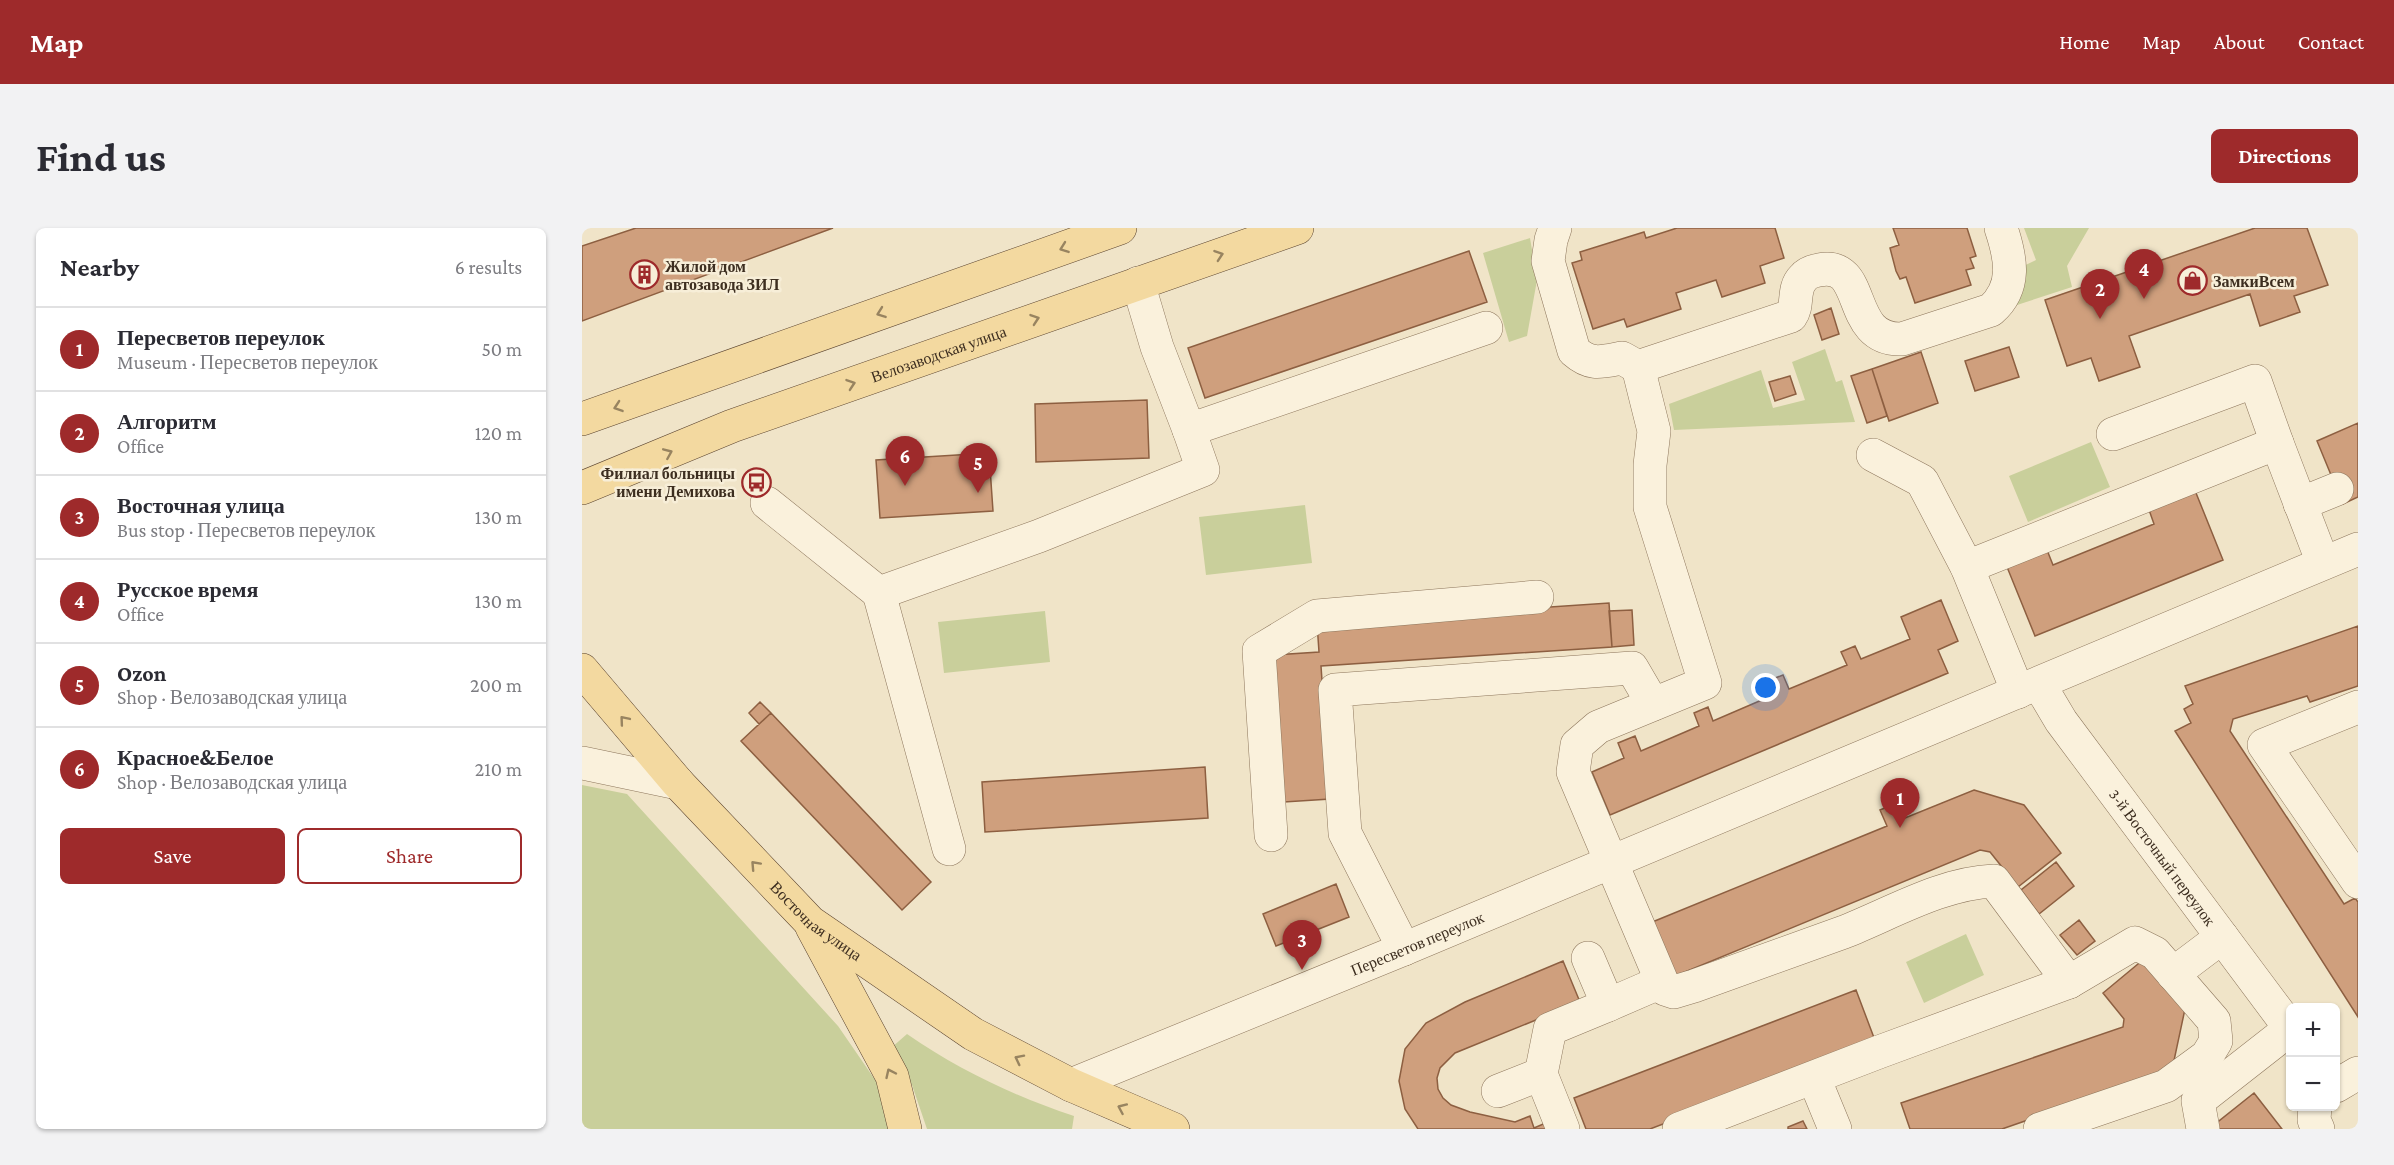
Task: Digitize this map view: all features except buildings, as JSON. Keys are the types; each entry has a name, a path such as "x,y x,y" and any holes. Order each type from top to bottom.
{"main road":[{"path":"582,419 1120,228"},
{"name":"Велозаводская улица","path":"582,488 732,426 1297,228"},
{"path":"582,500 614,475"},
{"name":"Восточная улица","path":"582,670 678,783 810,922 973,1034 1071,1085 1173,1129"},
{"path":"810,922 892,1076 903,1112 905,1129"}],"street":[{"path":"1556,228 1551,240 1548,261 1574,351 1585,360 1598,362 1622,358 1638,367 1654,431 1650,465 1650,507 1705,683 1598,727 1577,745 1573,772 1665,989 1674,992 1694,986 1844,932 1935,895 1975,882 1994,880 2069,982"},
{"path":"1638,367 1791,316 1796,310 1798,285 1803,277 1811,272 1828,268 1840,271 1847,278 1868,325 1882,337 1891,340 1902,339 1991,310 2000,302 2010,278 2010,253 2001,228"},
{"path":"879,593 1039,536 1203,470 1157,348 1138,283"},
{"path":"1189,430 1486,328"},
{"path":"2113,434 2255,381 2323,563"},
{"path":"1967,567 2277,443"},
{"path":"1873,455 1922,481"},
{"path":"1890,485 1922,481"},
{"name":"3-й Восточный переулок","path":"1922,481 2029,688 2061,721 2286,1023"},
{"path":"2300,504 2337,489"},
{"path":"767,503 879,593 949,849"},
{"name":"Пересветов переулок","path":"1071,1085 1404,949 2358,549"},
{"path":"1271,835 1259,651 1317,616 1537,597"},
{"path":"1404,949 1345,833 1335,690 1632,668 1653,704"},
{"path":"2358,707 2264,745 2358,882"},
{"path":"582,764 678,783"},
{"path":"2173,974 2222,937"},
{"path":"1679,1129 2069,982 2134,943 2155,952 2214,1021 2217,1041 2207,1056 2166,1086 2040,1129"},
{"path":"1588,958 1608,1005"},
{"path":"1563,1129 1541,1074 1550,1029 1661,982"},
{"path":"2203,1129 2198,1101 2286,1031"},
{"path":"1498,1091 1541,1074"},
{"path":"1814,1078 1835,1129"},
{"path":"2315,1111 2314,1120 2318,1129"}],"green space":[{"path":"2024,228 2089,228 2067,266 2072,287 2017,305 2015,270 2036,260"},
{"path":"1530,238 1537,280 1527,336 1509,342 1483,253"},
{"path":"1825,349 1836,382 1842,380 1855,422 1674,430 1669,404 1761,370 1773,408 1805,400 1792,362"},
{"path":"2091,442 2110,487 2028,522 2009,476"},
{"path":"1305,505 1312,563 1206,575 1199,517"},
{"path":"1045,611 1050,662 944,673 938,622"},
{"path":"582,785 627,794 838,1026 880,1087 889,1129 582,1129"},
{"path":"1966,934 1984,975 1924,1003 1906,962"},
{"path":"907,1034 988,1081 1074,1116 1072,1129 927,1129 912,1085 891,1048"}],"place":[{"name":"Жилой дом автозавода ЗИЛ","path":"644,275"},
{"name":"ЗамкиВсем","path":"2192,281"},
{"name":"Русское время","path":"2144,299"},
{"name":"Алгоритм","path":"2100,319"},
{"name":"Филиал больницы имени Демихова","path":"756,482"},
{"name":"Красное&Белое","path":"905,486"},
{"name":"Ozon","path":"978,493"},
{"name":"Пересветов переулок","path":"1900,828"},
{"name":"Восточная улица","path":"1302,970"}]}
